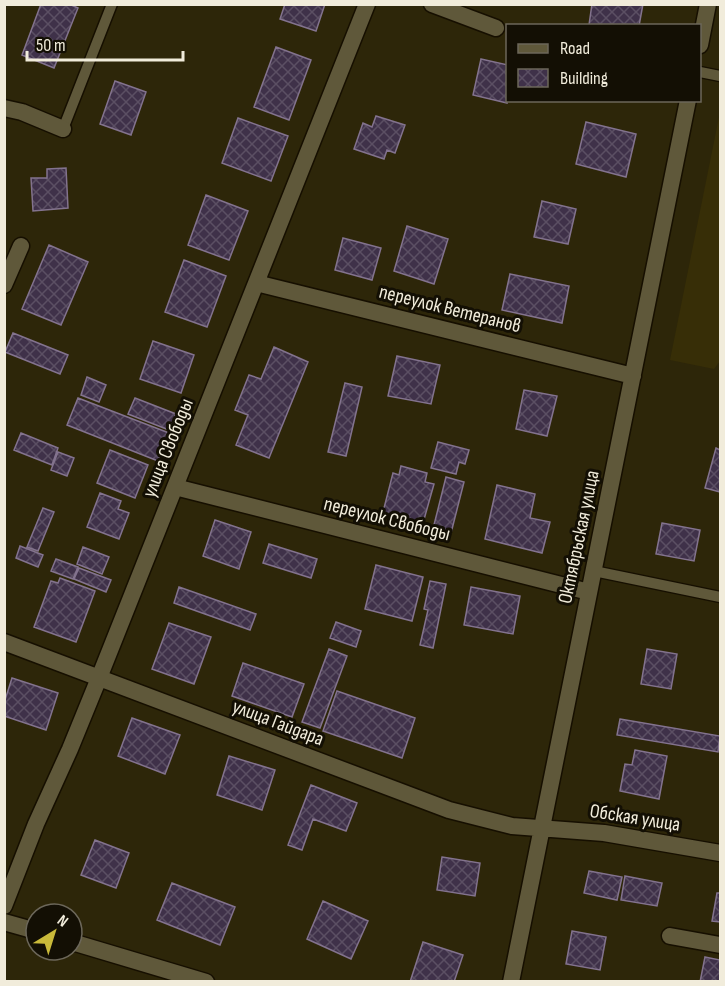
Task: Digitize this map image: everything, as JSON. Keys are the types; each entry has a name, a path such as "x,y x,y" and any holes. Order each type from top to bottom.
{"street":[{"name":"улица Свободы","path":"4,906 36,824 99,678 367,4"},
{"path":"432,4 496,28"},
{"path":"701,36 708,4"},
{"name":"Октябрьская улица","path":"511,981 688,102"},
{"path":"4,108 22,112 63,129"},
{"path":"4,285 21,246"},
{"name":"переулок Ветеранов","path":"256,284 633,376"},
{"name":"переулок Свободы","path":"175,487 589,592"},
{"name":"улица Гайдара","path":"4,642 449,810 488,822 542,829"},
{"name":"Обская улица","path":"542,829 604,832 720,853"},
{"path":"4,922 24,928"},
{"path":"670,936 720,945"},
{"path":"84,945 206,981"}],"lane":[{"path":"63,129 112,4"},
{"path":"701,72 720,76"},
{"path":"594,571 720,597"}],"shaded area":[{"path":"720,112 720,361 714,369 670,360"}],"building":[{"path":"41,4 69,4 78,8 54,68 22,55"},
{"path":"285,4 325,4 316,31 280,19"},
{"path":"592,4 643,4 639,24 589,24"},
{"path":"276,47 311,60 289,120 254,107"},
{"path":"481,59 506,65 507,103 473,95"},
{"path":"115,81 146,92 131,135 100,124"},
{"path":"376,116 405,125 395,153 387,150 384,159 354,149 363,123 372,127"},
{"path":"238,118 288,136 271,181 222,163"},
{"path":"586,122 636,134 626,177 576,164"},
{"path":"66,168 68,208 33,211 31,178 47,178 47,169"},
{"path":"206,195 248,211 229,260 188,245"},
{"path":"542,201 576,209 568,244 534,237"},
{"path":"407,226 448,239 434,284 394,271"},
{"path":"343,238 381,248 372,280 335,270"},
{"path":"49,245 88,262 61,325 22,309"},
{"path":"184,260 226,276 207,327 165,312"},
{"path":"510,274 569,286 562,323 502,310"},
{"path":"13,333 68,355 60,374 5,352"},
{"path":"153,341 194,355 181,393 140,379"},
{"path":"274,347 308,362 269,458 236,445 248,415 235,410 249,375 261,379"},
{"path":"397,356 440,365 431,404 388,396"},
{"path":"87,377 106,385 99,402 81,395"},
{"path":"345,383 362,387 346,456 328,452"},
{"path":"524,390 557,396 547,436 516,429"},
{"path":"78,398 169,433 158,461 67,425"},
{"path":"135,398 176,414 169,430 128,414"},
{"path":"21,433 58,448 52,465 14,450"},
{"path":"438,442 469,450 465,464 459,462 456,474 431,468"},
{"path":"716,448 720,450 720,492 705,488"},
{"path":"110,450 148,465 135,498 97,483"},
{"path":"58,452 74,458 67,476 51,470"},
{"path":"401,466 427,473 425,482 434,484 423,523 383,512 393,473 399,475"},
{"path":"446,477 464,482 451,533 433,529"},
{"path":"497,485 535,494 530,518 550,522 542,553 485,539"},
{"path":"100,493 121,501 118,509 129,513 119,539 87,527"},
{"path":"43,508 54,512 38,551 27,547"},
{"path":"215,520 251,532 239,569 203,556"},
{"path":"662,523 700,530 694,561 656,554"},
{"path":"269,544 317,559 311,578 263,563"},
{"path":"20,546 43,555 38,567 16,558"},
{"path":"83,547 109,557 102,574 77,564"},
{"path":"56,559 78,567 73,579 51,571"},
{"path":"376,565 423,577 412,621 365,609"},
{"path":"79,568 111,580 106,592 74,579"},
{"path":"60,578 95,591 76,642 34,627 51,581 58,583"},
{"path":"430,581 446,584 433,648 420,645 428,610 424,609"},
{"path":"179,587 256,614 250,630 174,603"},
{"path":"471,587 520,596 513,634 464,625"},
{"path":"336,622 361,631 356,647 330,638"},
{"path":"169,623 211,637 194,684 152,669"},
{"path":"329,649 347,656 320,728 302,722"},
{"path":"647,649 677,654 671,689 641,684"},
{"path":"243,663 304,684 292,717 232,696"},
{"path":"12,678 58,693 46,730 4,716 4,703"},
{"path":"337,691 415,718 402,758 323,731"},
{"path":"132,718 180,735 165,774 118,756"},
{"path":"620,719 720,736 718,752 617,735"},
{"path":"635,750 667,756 659,799 620,791 625,764 632,765"},
{"path":"229,756 275,770 262,810 217,795"},
{"path":"311,785 357,803 346,831 313,819 302,850 288,845"},
{"path":"95,840 129,853 116,888 81,875"},
{"path":"442,857 480,863 475,896 437,890"},
{"path":"589,871 622,877 617,900 584,893"},
{"path":"625,876 662,883 657,906 621,900"},
{"path":"172,883 235,907 220,945 157,920"},
{"path":"717,893 720,893 720,922 712,921"},
{"path":"323,901 368,921 351,959 307,939"},
{"path":"572,931 606,937 600,970 566,964"},
{"path":"423,942 463,955 454,982 410,982"},
{"path":"705,957 720,960 720,982 700,982"}]}
